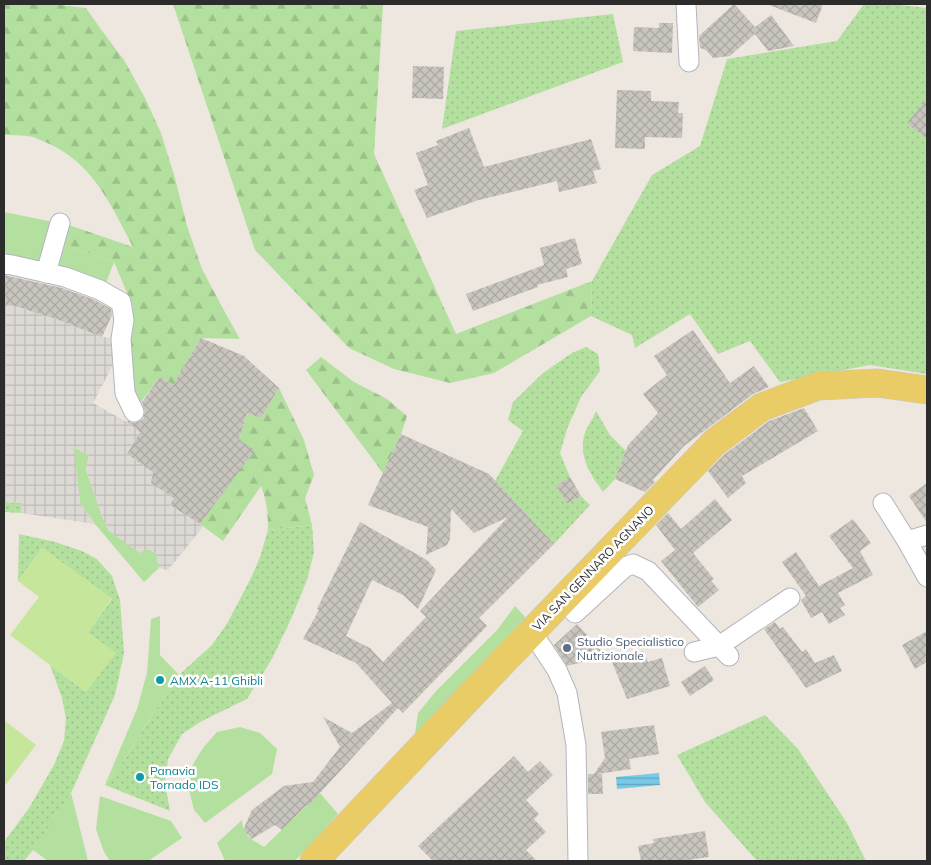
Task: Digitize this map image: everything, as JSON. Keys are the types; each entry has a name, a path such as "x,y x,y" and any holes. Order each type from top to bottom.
{"main road":[{"name":"VIA SAN GENNARO AGNANO","path":"314,861 636,522 715,442 762,407 818,386 877,382 927,390"}],"street":[{"path":"686,4 689,62"},
{"path":"46,273 60,223"},
{"path":"4,264 65,277 100,290 121,302 124,320 121,339 125,393 134,412"},
{"path":"883,503 927,577"},
{"path":"907,541 927,535"},
{"path":"563,600 576,614 624,567 633,564 648,571 724,651"},
{"path":"694,652 724,651 790,598"},
{"path":"532,632 557,670 566,693 576,745 578,861"}],"green space":[{"path":"4,4 52,4 86,8 124,60 145,98 161,133 187,226 202,269 240,339 201,338 183,368 182,390 160,377 137,407 128,353 133,307 114,262 59,243 66,224 133,247 108,200 88,172 61,150 32,137 4,135"},
{"path":"173,4 383,4 374,154 456,334 592,281 591,316 494,373 450,383 394,369 349,348 255,250"},
{"path":"864,4 891,4 927,8 927,374 870,365 780,382 750,341 718,354 690,314 635,348 632,335 591,316 592,281 652,175 700,146 727,59 837,41"},
{"path":"613,14 623,62 442,129 456,31"},
{"path":"4,212 53,222 39,261 4,255"},
{"path":"59,243 114,262 106,283 51,264"},
{"path":"586,347 598,354 600,371 581,397 567,429 560,453 570,477 556,485 567,504 581,496 590,505 554,544 495,481 523,431 508,420 513,402 543,373 572,353"},
{"path":"321,357 354,382 387,399 407,416 383,473 306,370"},
{"path":"279,388 304,440 314,475 305,498 312,525 268,530 267,508 261,486 223,541 200,524 239,440 247,413 261,418"},
{"path":"596,411 610,435 626,451 615,479 603,492 590,473 583,452 584,436"},
{"path":"73,447 89,455 86,470 109,531 156,553 159,568 144,582 95,524 80,503"},
{"path":"4,502 22,503 21,513 4,512"},
{"path":"312,525 314,552 307,580 272,659 247,699 202,721 182,734 168,759 165,784 170,811 105,785 126,757 179,675 212,645 228,622 252,576 268,530"},
{"path":"19,534 55,542 82,551 97,559 112,576 120,600 124,653 115,695 71,793 38,844 24,861 4,861 4,842 29,808 54,765 64,741 66,718 62,698 50,665 86,692 88,632 112,599 42,548 18,581"},
{"path":"42,548 112,598 88,632 116,653 86,692 10,635 39,597 18,581"},
{"path":"515,606 528,620 415,734 418,713 437,690 497,630"},
{"path":"160,616 160,655 179,675 126,757 105,785 137,709 147,673 151,619"},
{"path":"765,715 798,749 847,823 866,861 757,861 705,802 677,755"},
{"path":"4,720 36,745 4,787"},
{"path":"240,727 260,733 277,749 272,774 205,823 194,810 188,786 193,764 203,748 217,732"},
{"path":"71,793 88,861 48,861 33,850"},
{"path":"320,793 338,814 295,861 225,861 217,843 242,820 246,833 264,847"},
{"path":"100,796 171,821 182,838 148,861 110,861 104,852 96,829"}],"shaded area":[{"path":"4,305 15,306 59,320 102,337 121,339 114,363 93,403 127,422 140,432 127,454 179,490 170,505 203,527 168,570 159,568 156,553 146,549 140,553 109,531 86,470 89,455 74,447 80,503 95,524 21,513 22,503 4,502"}],"water":[{"path":"659,773 660,785 617,789 616,777"}],"building":[{"path":"734,4 755,27 771,15 794,46 768,51 755,34 730,56 713,58 706,50 700,48 699,36"},
{"path":"769,4 823,4 816,23"},
{"path":"659,23 673,23 672,53 633,51 634,27 659,28"},
{"path":"413,66 444,67 443,99 412,98"},
{"path":"617,90 651,91 651,101 679,102 678,113 683,113 682,138 645,137 645,149 615,148"},
{"path":"927,98 927,139 907,123"},
{"path":"469,128 484,167 591,139 601,169 593,171 597,183 559,192 557,181 479,200 427,218 414,190 428,185 416,153 438,145 436,141"},
{"path":"575,238 582,264 566,269 568,277 537,285 538,287 473,311 466,294 544,265 540,248"},
{"path":"4,275 62,288 95,300 111,309 112,315 102,337 59,320 15,306 4,305"},
{"path":"693,330 730,383 754,366 769,387 753,394 684,446 653,480 655,482 645,492 615,479 628,445 658,413 643,394 667,375 654,356"},
{"path":"201,338 244,356 279,388 261,418 247,413 239,440 255,450 200,524 170,505 174,498 151,483 153,472 127,454 140,432 127,422 133,423 143,419 145,412 142,402 160,377 173,385"},
{"path":"804,408 818,431 742,476 746,483 728,498 708,471 725,454 769,421"},
{"path":"401,434 489,474 554,544 479,618 487,626 403,713 398,708 308,806 282,830 275,825 252,839 243,830 252,810 284,786 313,782 340,747 323,717 352,733 392,703 356,663 303,639 319,610 317,609 360,522 427,560 436,570 418,609 403,595 372,580 346,636 370,648 383,662 426,617 420,611 508,517 474,533 451,509 450,539 447,545 426,555 428,527 368,505"},
{"path":"570,477 581,496 567,504 556,485"},
{"path":"927,483 927,523 909,496"},
{"path":"715,499 732,520 693,553 714,579 711,581 719,590 698,607 661,561 675,550 656,525 668,513 681,529"},
{"path":"853,519 871,543 860,551 873,575 838,593 845,605 840,608 845,615 829,624 822,612 811,618 801,600 806,596 782,562 796,552 819,586 853,568 829,536"},
{"path":"775,622 780,629 783,627 802,652 806,649 815,663 834,655 842,671 806,688 764,629"},
{"path":"577,624 606,656 567,666 554,645"},
{"path":"927,631 927,662 915,669 902,645"},
{"path":"643,651 648,662 662,658 670,686 627,699 612,662"},
{"path":"705,666 714,680 690,696 681,682"},
{"path":"654,725 659,754 629,759 631,769 597,774 602,774 603,794 588,794 588,774 594,774 605,758 601,732"},
{"path":"514,756 528,772 540,761 553,775 526,800 539,814 534,819 546,832 526,850 537,861 433,861 418,846"},
{"path":"705,831 709,857 681,861 641,861 638,846 654,843 653,839"}],"place":[{"name":"Studio Specialistico Nutrizionale","path":"567,648"},
{"name":"AMX A-11 Ghibli","path":"160,680"},
{"name":"Panavia Tornado IDS","path":"140,777"}]}
